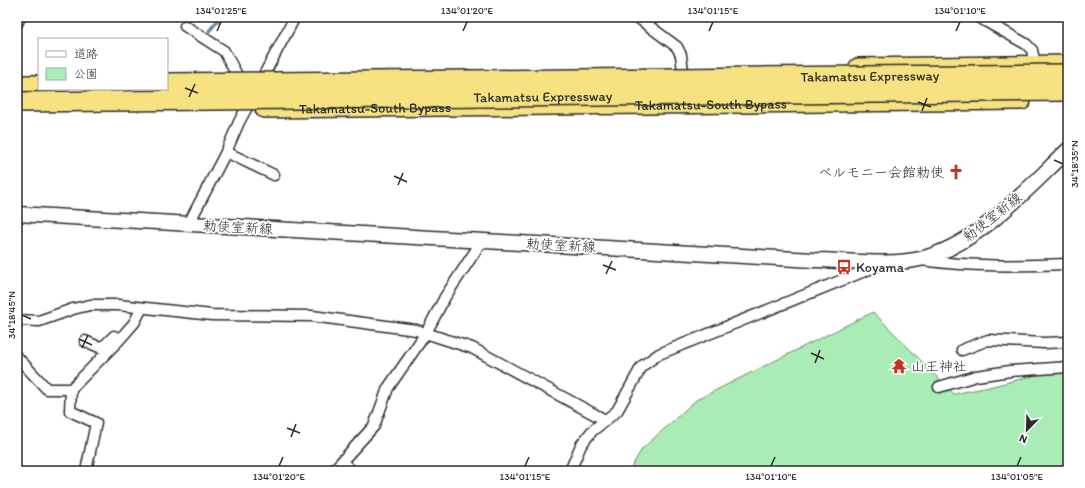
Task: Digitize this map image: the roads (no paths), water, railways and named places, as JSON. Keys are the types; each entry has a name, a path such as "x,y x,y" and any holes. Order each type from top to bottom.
{"highway":[{"path":"168,76 683,71 1068,64"},
{"name":"Takamatsu Expressway","path":"168,84 1068,74"},
{"path":"17,78 38,78"},
{"path":"17,85 38,85"},
{"name":"Takamatsu Expressway","path":"17,102 1068,91"},
{"name":"Takamatsu-South Bypass","path":"17,110 1068,100"}],"main road":[{"name":"勅使室新線","path":"17,214 813,260 888,262 919,259 948,249 982,229 1068,150"}],"street":[{"path":"17,24 20,17"},
{"path":"188,225 226,152 246,109 295,17"},
{"path":"637,17 677,47 681,55 683,71"},
{"path":"978,17 1026,44 1032,50 1035,65"},
{"path":"185,26 224,51 237,75"},
{"path":"226,152 274,175"},
{"path":"333,471 374,426 388,388 426,333 445,297 482,241"},
{"path":"919,259 939,262 1006,265 1068,264"},
{"path":"570,471 581,445 592,431 617,411 642,366 659,354 888,262"},
{"path":"17,320 38,321 90,305 138,307 212,315 312,316 416,330 472,348 605,420"},
{"path":"85,341 99,347 105,345 129,320 138,307"},
{"path":"86,471 96,423 70,411 71,389 134,323 138,307"},
{"path":"962,350 988,340 1044,343 1068,342"},
{"path":"17,357 47,389 71,389"},
{"path":"939,387 976,376 1010,371 1068,367"},
{"path":"342,462 352,471"}],"waterway":[{"path":"209,31 221,17"}],"place":[{"name":"ベルモニー会館勅使","path":"956,172"},
{"name":"Koyama","path":"844,267"},
{"name":"山王神社","path":"899,366"}]}
